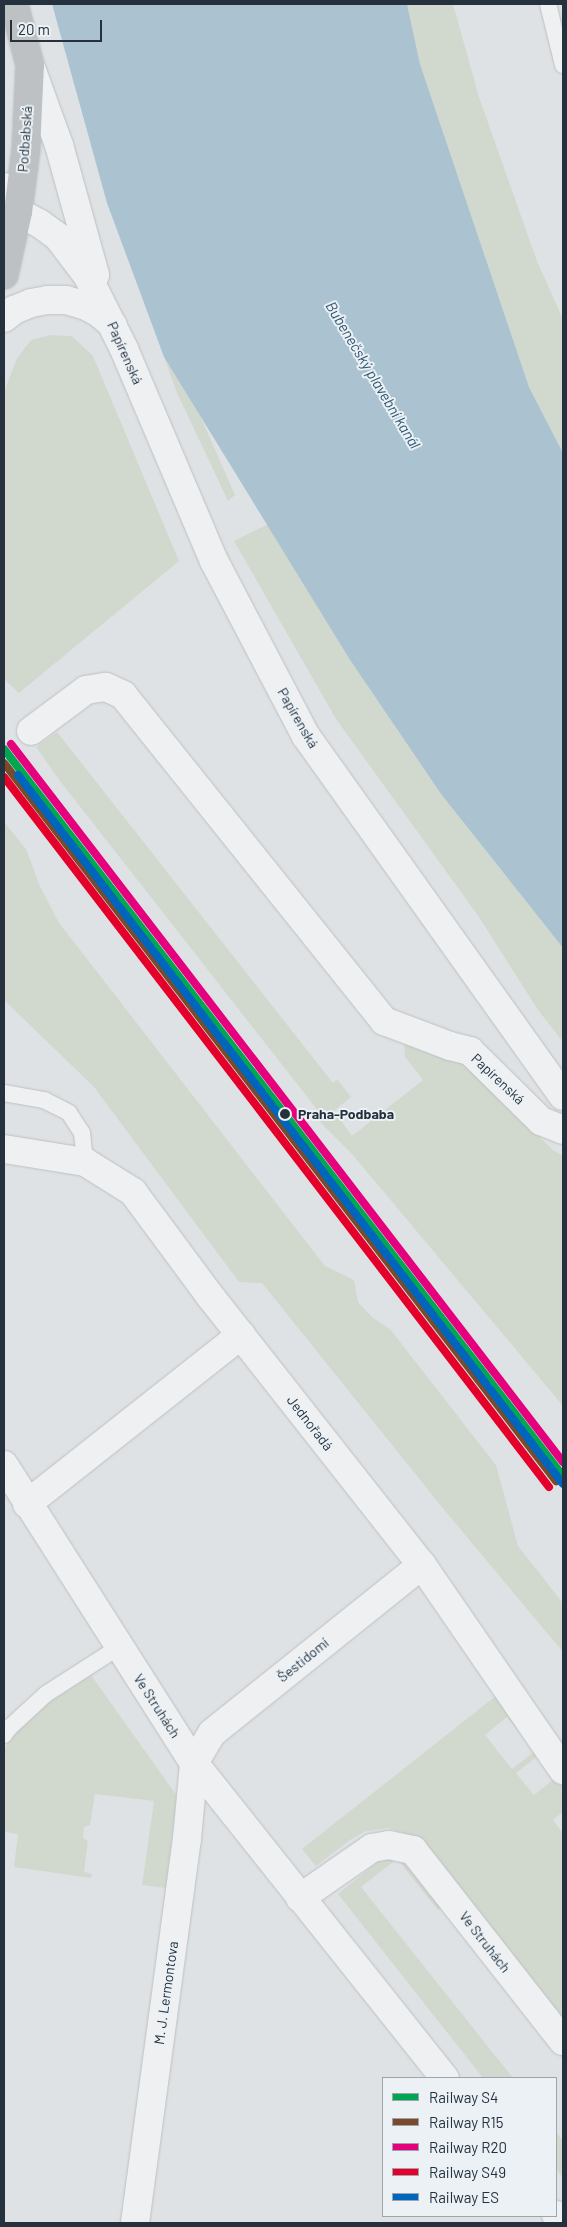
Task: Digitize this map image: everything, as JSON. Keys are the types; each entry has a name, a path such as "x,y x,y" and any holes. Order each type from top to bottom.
{"main road":[{"name":"Podbabská","path":"4,275 11,216 26,149 30,64 14,4"}],"street":[{"name":"Papírenská","path":"30,64 59,145 80,216 101,301"},
{"path":"4,187 11,216"},
{"name":"Papírenská","path":"11,216 39,223 68,248 87,275 113,325 206,544 306,736 563,1096"},
{"path":"4,318 14,310 31,303 48,300 66,300 91,309 113,325"},
{"name":"Papírenská","path":"31,731 86,690 106,686 122,695 384,1021 470,1052 541,1121 563,1130"},
{"name":"Jednořadá","path":"4,1149 85,1162 133,1192 220,1308 422,1565 563,1770"},
{"path":"27,1504 241,1335"},
{"name":"Ve Struhách","path":"4,1465 27,1504 194,1762 300,1898 444,2077"},
{"name":"Šestidomí","path":"194,1762 212,1733 422,1565"},
{"name":"M. J. Lermontova","path":"135,2223 187,1839 194,1762"},
{"name":"Ve Struhách","path":"300,1898 372,1848 389,1845 413,1850 563,2041"}],"lane":[{"path":"548,4 563,64"},
{"path":"4,1093 44,1100 69,1113 82,1133 85,1162"},
{"path":"4,1735 9,1728 46,1694 119,1647"}],"shaded area":[{"path":"407,4 453,4 479,97 537,261 563,319 563,453 529,387 420,64"},
{"path":"50,335 72,336 93,356 179,561 19,693 4,679 4,392 17,358 31,340"},
{"path":"164,357 199,413 235,495 228,501 177,393"},
{"path":"268,524 350,660 441,794 563,948 563,1042 538,1010 479,917 336,719 234,541"},
{"path":"57,732 333,1083 337,1079 351,1097 334,1111 352,1136 423,1080 405,1057 404,1043 415,1040 451,1050 553,1150 563,1156 563,1406 352,1154 314,1116 319,1112 60,781 36,747"},
{"path":"4,822 26,849 40,886 59,923 325,1266 354,1280 358,1302 373,1318 390,1329 496,1465 518,1546 563,1603 563,1652 441,1506 262,1283 239,1282 94,1087 4,1000"},
{"path":"91,1675 177,1796 166,1888 142,1885 154,1801 95,1794 90,1825 84,1827 83,1838 88,1841 84,1872 92,1874 91,1878 14,1867 18,1834 4,1832 4,1749 18,1730 45,1705"},
{"path":"497,1695 563,1780 563,1812 553,1820 563,1833 563,2022 415,1837 389,1828 366,1831 350,1840 316,1866 302,1849","holes":["507,1717 535,1751 512,1769 485,1735","538,1756 555,1778 534,1795 516,1773"]},
{"path":"394,1849 444,1906 438,1910 397,1859 361,1887 512,2077 482,2077 338,1894"},
{"path":"557,2133 563,2141 563,2178 557,2170"}],"water":[{"name":"Bubenečský plavební kanál","path":"52,4 407,4 420,64 529,387 563,453 563,948 441,794 350,660 164,357 107,203"}],"rail line":[{"name":"R20","path":"11,744 563,1462"},
{"name":"S4","path":"4,749 563,1476"},
{"name":"R15","path":"4,763 556,1481"},
{"name":"ES","path":"18,775 563,1484"},
{"name":"S49","path":"4,777 549,1487"}],"place":[{"name":"Praha-Podbaba","path":"285,1114"}]}
